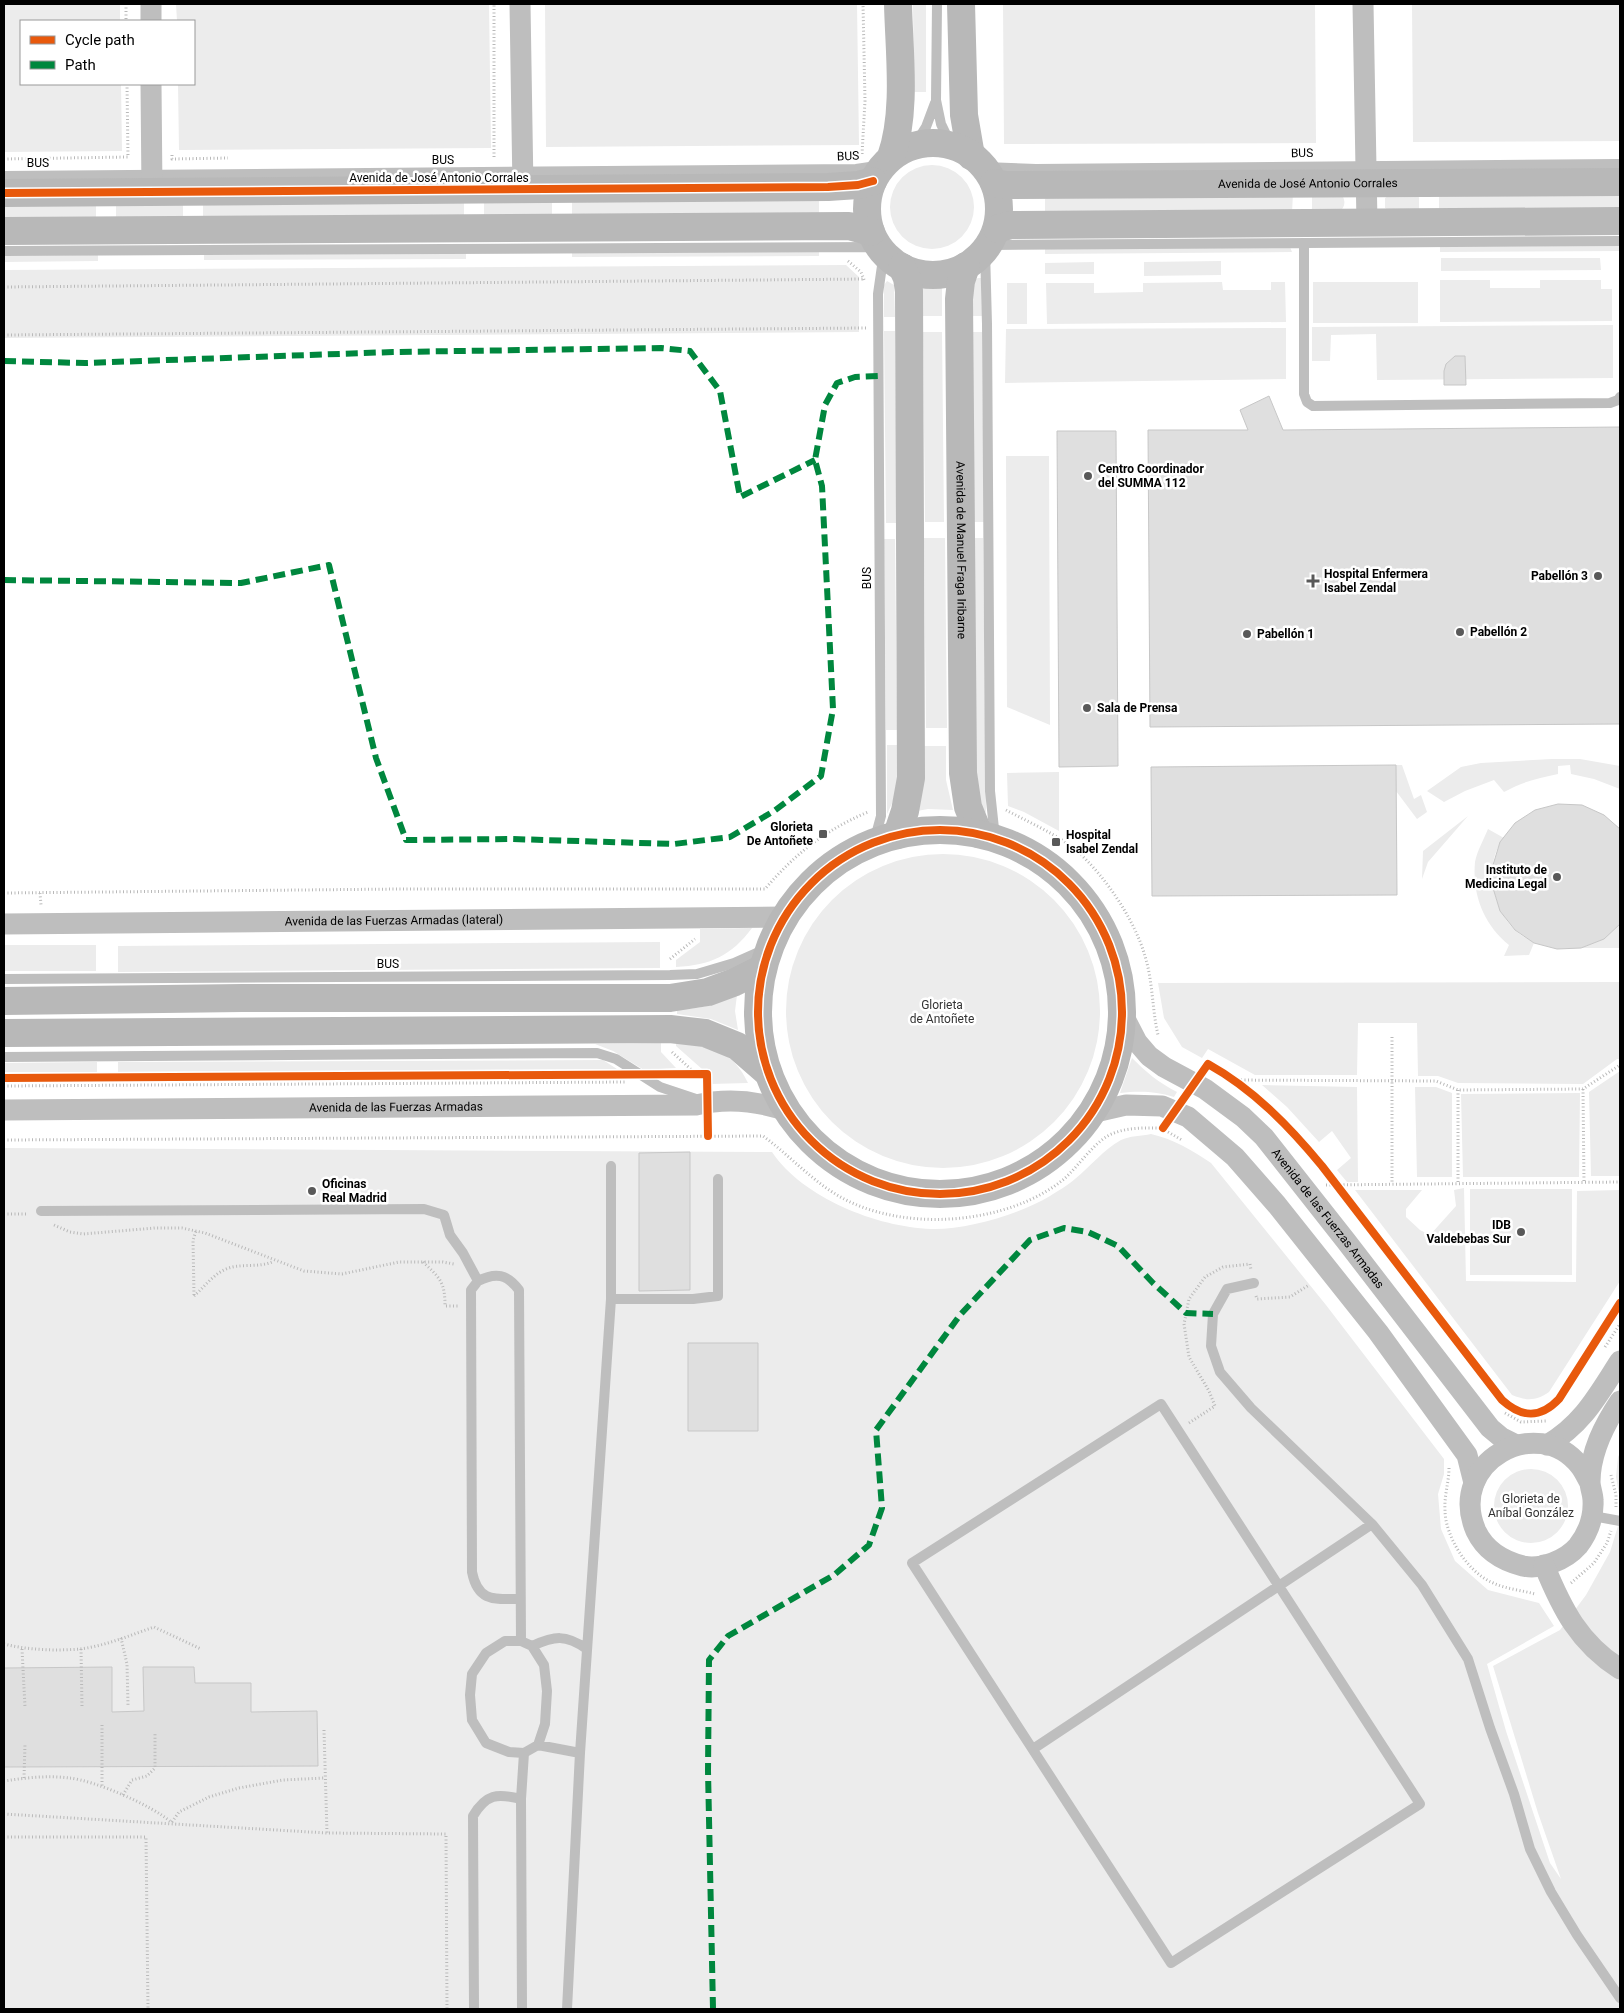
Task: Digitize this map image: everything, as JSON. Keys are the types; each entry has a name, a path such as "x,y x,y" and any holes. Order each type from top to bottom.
{"street":[{"path":"151,4 151,20"},
{"path":"520,4 522,180"},
{"path":"886,838 905,811 911,778 910,292 907,278 884,249 868,223 868,199 890,162 900,117 898,4"},
{"path":"961,4 964,115 975,162 999,204 984,248"},
{"path":"1364,4 1367,223"},
{"path":"151,85 152,183"},
{"path":"890,162 934,143 975,162"},
{"name":"Avenida de José Antonio Corrales","path":"4,193 152,183 522,180 845,186 890,162"},
{"name":"Avenida de José Antonio Corrales","path":"975,162 1007,185 1366,174 1620,182"},
{"path":"4,231 849,226 918,273 934,274 950,272 984,248 1010,225 1620,221"},
{"name":"Avenida de Manuel Fraga Iribarne","path":"984,248 961,281 959,299 963,774 968,808 987,836"},
{"path":"938,830 987,836 1020,848 1044,862 1083,898 1098,920 1110,945 1118,970 1122,1013 1119,1048 1108,1082 1091,1113 1076,1133 1057,1152 1021,1174 989,1187 964,1192 938,1194 913,1192 888,1186 864,1177 841,1165 820,1150 802,1132 787,1112 768,1073 760,1047 757,1021 758,994 766,958 784,917 808,886 838,860 886,838 938,830"},
{"name":"Avenida de las Fuerzas Armadas (lateral)","path":"4,924 784,917"},
{"path":"4,1001 242,998 670,998 708,992 735,982 766,958"},
{"name":"Avenida de las Fuerzas Armadas","path":"1122,1013 1137,1042 1149,1056 1164,1067 1206,1089 1264,1137 1490,1428 1502,1438 1516,1445"},
{"path":"4,1033 670,1029 705,1033 737,1046 768,1073"},
{"name":"Avenida de las Fuerzas Armadas","path":"4,1110 686,1105 707,1102 754,1102 787,1112"},
{"path":"1091,1113 1126,1105 1162,1106 1169,1120 1188,1117 1235,1157 1277,1205 1378,1332 1467,1456 1474,1484"},
{"path":"1547,1445 1565,1434 1584,1414 1620,1361"},
{"path":"1590,1483 1594,1454 1603,1428 1620,1401"},
{"path":"1531,1443 1547,1445 1565,1453 1580,1466 1590,1483 1594,1499 1593,1516 1587,1533 1576,1548 1562,1559 1544,1565 1526,1566 1507,1562 1492,1552 1479,1538 1472,1520 1470,1502 1474,1484 1484,1466 1498,1453 1516,1445 1531,1443"},
{"path":"1544,1565 1569,1620 1605,1660 1620,1669"}],"lane":[{"path":"937,4 936,100 941,124 975,162"},
{"path":"890,162 926,127 936,100"},
{"path":"1366,174 1620,164"},
{"name":"BUS","path":"4,176 152,183"},
{"path":"984,248 1620,241"},
{"path":"1304,243 1304,394 1307,402 1313,406 1610,403 1618,400 1620,397"},
{"path":"4,251 884,249"},
{"name":"BUS","path":"4,979 670,975 697,974 734,963 766,958"},
{"path":"4,1057 597,1052 616,1059 660,1087 707,1102"},
{"path":"567,2009 580,1754 611,1299 611,1166"},
{"path":"611,1299 693,1299 718,1296 718,1180"},
{"path":"39,1214 424,1209 444,1215 450,1235 478,1281"},
{"path":"520,1599 495,1599 482,1594 474,1585 472,1572 471,1290 478,1281 488,1276 499,1276 511,1280 519,1290 520,1599 520,1641"},
{"path":"1254,1283 1227,1289 1213,1314 1210,1346 1220,1372 1251,1408 1372,1524 1422,1585 1468,1659 1514,1794 1530,1848 1551,1892 1577,1935 1620,1998"},
{"path":"1161,1404 1280,1586 1420,1804 1172,1963 912,1563 1161,1404"},
{"path":"1593,1516 1617,1521"},
{"path":"1032,1749 1372,1524"},
{"path":"532,1646 554,1637 576,1642 587,1650"},
{"path":"505,1641 520,1641 532,1646 544,1665 547,1691 545,1724 538,1745 524,1753 509,1752 486,1743 472,1720 470,1696 472,1674 486,1653 505,1641"},
{"path":"538,1745 580,1754"},
{"path":"522,2009 520,1799 524,1753"},
{"path":"474,2009 474,1816 480,1804 491,1797 506,1795 520,1799"}],"path":[{"path":"126,4 126,20"},
{"path":"486,157 495,157 494,4"},
{"path":"854,154 863,154 865,101 863,4"},
{"path":"4,159 128,157 127,85"},
{"path":"172,151 172,158 234,158"},
{"path":"848,261 861,272 865,279 866,287"},
{"path":"4,287 865,279"},
{"path":"4,335 866,328"},
{"path":"1003,808 1054,836 1077,852 1104,879 1127,916 1145,956 1152,995 1153,1016 1161,1042"},
{"path":"4,893 399,889 765,889 797,855 825,833 870,812"},
{"path":"670,959 695,939"},
{"path":"1392,1037 1392,1184"},
{"path":"670,1050 696,1074"},
{"path":"1226,1080 1436,1081 1458,1090 1583,1089 1620,1065"},
{"path":"1220,1071 1248,1091"},
{"path":"4,1078 638,1074"},
{"path":"686,1074 706,1074 708,1136"},
{"path":"4,1086 650,1082"},
{"path":"1583,1089 1584,1183"},
{"path":"1458,1090 1458,1184"},
{"path":"4,1140 762,1136 779,1147 794,1163 837,1195 859,1205 897,1217 932,1220 971,1216 1020,1204 1063,1180 1097,1145 1113,1133 1169,1120"},
{"path":"1176,1136 1184,1141"},
{"path":"1334,1181 1342,1192"},
{"path":"1324,1184 1334,1181 1392,1184 1620,1182"},
{"path":"4,1214 39,1214"},
{"path":"27,1214 39,1214"},
{"path":"53,1225 70,1232 83,1234 155,1228 182,1228 196,1231 304,1272 342,1274 399,1262 470,1266"},
{"path":"196,1231 193,1240 194,1296 210,1279 224,1270 238,1266 268,1264 274,1261"},
{"path":"422,1262 440,1277 445,1289 445,1306 471,1306"},
{"path":"1506,1404 1522,1412 1542,1412"},
{"path":"1448,1466 1444,1512 1449,1534 1459,1553 1489,1582 1510,1590 1541,1596 1550,1605 1568,1597 1567,1588 1594,1563 1607,1543 1617,1521 1616,1495 1609,1466"},
{"path":"4,1644 22,1648 81,1649 154,1627 201,1650"},
{"path":"121,1638 127,1664 128,1705"},
{"path":"22,1648 24,1707"},
{"path":"81,1649 82,1707"},
{"path":"102,1725 102,1788"},
{"path":"324,1730 327,1834"},
{"path":"123,1795 132,1780 147,1776 155,1768 155,1734"},
{"path":"24,1744 24,1778"},
{"path":"4,1781 24,1778 70,1778 123,1795 162,1814 171,1823"},
{"path":"171,1823 179,1812 209,1797 239,1788 283,1780 324,1778"},
{"path":"4,1814 327,1834 446,1834 446,2009"},
{"path":"4,1837 146,1837 148,2009"}],"green space":[{"path":"4,4 120,4 120,20 20,20 20,85 121,85 122,151 4,152"},
{"path":"176,4 489,4 491,148 179,150 178,85 195,85 195,20 177,20"},
{"path":"545,4 857,4 859,145 546,147"},
{"path":"913,4 926,4 926,92 914,92"},
{"path":"1003,4 1315,4 1316,143 1004,144"},
{"path":"1412,4 1620,4 1620,141 1413,142"},
{"path":"932,165 948,168 962,177 971,191 974,207 971,223 962,237 948,246 932,249 916,246 902,237 893,223 890,207 893,191 902,177 916,168"},
{"path":"1620,191 1620,210 1439,211 1439,192"},
{"path":"1293,193 1292,213 1045,214 1045,195"},
{"path":"1312,193 1343,197 1344,205 1339,213 1312,213"},
{"path":"1391,194 1419,194 1419,212 1392,212 1385,208 1385,198"},
{"path":"819,198 819,217 572,219 572,199"},
{"path":"552,199 552,219 484,220 484,200"},
{"path":"464,200 464,220 203,221 203,202"},
{"path":"96,202 96,222 4,223 4,203"},
{"path":"116,202 183,202 183,221 116,222"},
{"path":"1620,244 1620,251 1440,252 1440,245"},
{"path":"1290,247 1292,252 1045,254 1045,249"},
{"path":"819,251 819,256 572,257 572,253"},
{"path":"466,253 466,259 204,260 204,254"},
{"path":"98,255 98,261 4,262 4,256"},
{"path":"1441,258 1600,258 1601,270 1441,271"},
{"path":"1221,261 1221,275 1144,276 1144,262"},
{"path":"1094,262 1094,274 1045,274 1045,263"},
{"path":"846,265 859,277 859,332 4,338 4,270"},
{"path":"981,278 982,316 971,316 973,281"},
{"path":"1440,280 1490,280 1490,288 1540,288 1540,280 1601,280 1601,289 1612,289 1612,321 1440,322"},
{"path":"887,281 894,285 895,317 884,317 884,285"},
{"path":"1222,282 1223,290 1271,290 1271,282 1285,282 1286,322 1047,324 1046,283 1094,283 1094,293 1143,292 1143,283"},
{"path":"1313,282 1418,282 1418,323 1313,323"},
{"path":"922,283 942,283 942,316 922,316"},
{"path":"1007,283 1027,283 1027,324 1007,324"},
{"path":"1613,325 1613,378 1377,380 1376,334 1331,335 1330,361 1312,361 1312,327"},
{"path":"1286,328 1286,379 1005,383 1006,329"},
{"path":"884,331 895,331 897,523 886,523"},
{"path":"923,332 942,332 944,522 925,522"},
{"path":"971,332 982,332 984,522 973,522"},
{"path":"1006,456 1049,456 1050,725 1007,707"},
{"path":"924,538 945,538 947,728 926,728"},
{"path":"973,538 983,538 986,813 983,810 975,786"},
{"path":"884,539 895,539 897,730 886,730"},
{"path":"887,745 897,745 898,780 896,795 887,814"},
{"path":"924,746 946,746 946,780 953,810 928,809 917,811"},
{"path":"1580,759 1620,766 1620,789 1594,779 1571,774 1570,765 1558,766 1558,774 1530,781 1504,792 1494,780 1465,791 1444,802 1427,791 1461,767 1481,763"},
{"path":"1396,765 1402,765 1414,799 1421,795 1427,812 1417,819 1396,791"},
{"path":"1059,772 1059,831 1024,812 1008,806 1007,773"},
{"path":"1468,816 1428,862 1422,879 1423,851"},
{"path":"1488,829 1504,838 1494,860 1492,873 1496,898 1507,921 1517,932 1534,943 1529,955 1504,956 1509,945 1486,919 1478,897 1475,862"},
{"name":"Glorieta de Antoñete","path":"928,854 958,854 989,861 1017,872 1043,889 1065,911 1082,937 1093,965 1100,996 1097,1042 1082,1085 1065,1111 1043,1133 1017,1150 989,1161 958,1168 928,1168 897,1161 869,1150 843,1133 821,1111 804,1085 793,1057 786,1026 786,996 793,965 804,937 821,911 843,889 869,872 897,861"},
{"path":"1620,924 1620,948 1581,948 1604,939"},
{"path":"752,928 736,946 719,957 700,964 676,967 676,960 700,942 700,929"},
{"path":"660,942 660,968 118,972 118,946"},
{"path":"4,945 96,945 96,971 4,971"},
{"path":"1620,982 1620,1059 1617,1059 1583,1084 1458,1083 1438,1076 1418,1076 1417,1023 1358,1023 1357,1075 1255,1075 1208,1049 1202,1058 1182,1047 1164,1018 1158,983"},
{"path":"737,995 735,1011 738,1030 711,1019 677,1014 677,1009 693,1009 708,1006"},
{"path":"676,1041 699,1044 728,1056 742,1072 748,1083 710,1084 710,1069 702,1069 676,1046"},
{"path":"661,1043 661,1052 676,1068 644,1070 613,1051 595,1044"},
{"path":"1132,1058 1153,1077 1177,1092 1174,1097 1147,1092 1120,1093"},
{"path":"603,1060 617,1069 118,1072 118,1062"},
{"path":"97,1062 97,1072 4,1072 4,1063"},
{"path":"1620,1071 1620,1176 1591,1176 1589,1092"},
{"path":"1262,1085 1357,1087 1358,1182 1347,1182 1337,1170 1351,1158 1332,1131 1319,1142 1287,1107"},
{"path":"1415,1087 1436,1087 1452,1093 1452,1177 1417,1177"},
{"path":"1580,1093 1579,1177 1463,1177 1461,1094"},
{"path":"1151,1134 1182,1146 1211,1163 1326,1305 1444,1459 1444,1474 1438,1494 1441,1529 1455,1561 1488,1590 1539,1603 1554,1626 1487,1664 1506,1731 1550,1863 1561,1879 1538,1813 1493,1666 1560,1630 1586,1595 1610,1552 1618,1526 1620,1500 1620,2009 4,2009 4,1148 772,1152 802,1183 843,1207 888,1223 910,1227 945,1229 992,1220 1038,1203 1081,1174 1108,1148 1121,1140"},
{"path":"1464,1188 1466,1281 1576,1282 1577,1191 1620,1190 1620,1281 1549,1392 1540,1397 1527,1399 1512,1395 1355,1190 1422,1190 1406,1209 1406,1217 1420,1230 1430,1235 1456,1206 1454,1190"},
{"name":"IDB Valdebebas Sur","path":"1470,1189 1572,1189 1572,1275 1470,1275"},
{"path":"1620,1453 1620,1500 1616,1477"},
{"name":"Glorieta de Aníbal González","path":"1524,1469 1538,1469 1552,1475 1562,1485 1568,1499 1566,1520 1552,1537 1538,1543 1524,1543 1510,1537 1500,1527 1494,1513 1494,1499 1500,1485 1510,1475"}],"building":[{"path":"1455,356 1465,356 1466,385 1444,385 1446,364"},
{"path":"1269,396 1283,430 1620,427 1620,724 1150,727 1148,430 1248,430 1240,410"},
{"path":"1057,431 1116,431 1118,766 1059,767"},
{"path":"1396,765 1397,895 1152,896 1151,767"},
{"name":"Instituto de Medicina Legal","path":"1558,804 1582,805 1604,815 1620,829 1620,924 1604,939 1581,948 1557,949 1534,943 1515,930 1500,911 1493,888 1493,865 1500,842 1515,823 1535,810"},
{"path":"690,1152 690,1290 639,1291 639,1153"},
{"path":"688,1343 758,1343 758,1431 688,1431"},
{"path":"112,1667 112,1712 144,1711 143,1667 194,1667 195,1683 251,1683 251,1712 317,1711 318,1766 4,1767 4,1668"}],"marked path":[{"path":"4,361 85,363 393,352 661,348 690,351 720,391 740,497 815,460"},
{"path":"4,580 241,583 329,565 376,758 406,840 512,839 674,844 730,837 774,811 821,776 833,709 822,486 815,460 825,405 837,383 855,377 879,376"},
{"path":"713,2009 708,1771 709,1660 728,1636 834,1575 869,1545 882,1508 876,1430 960,1315 1030,1240 1064,1228 1088,1232 1118,1246 1153,1283 1186,1313 1213,1314"}],"cycle path":[{"path":"4,193 828,187 858,185 873,181"},
{"path":"940,830 975,834 1010,844 1041,861 1069,883 1091,911 1108,942 1118,977 1122,1012 1118,1047 1108,1082 1091,1113 1069,1141 1041,1163 1010,1180 975,1190 940,1194 905,1190 870,1180 839,1163 811,1141 789,1113 772,1082 762,1047 758,1012 762,977 772,942 789,911 811,883 839,861 870,844 905,834 940,830"},
{"path":"1163,1128 1208,1064 1240,1085 1270,1109 1297,1137 1322,1166 1502,1400 1509,1406 1524,1413 1538,1413 1552,1406 1559,1399 1620,1303"},
{"path":"4,1078 707,1074 708,1136"}],"place":[{"name":"Centro Coordinador del SUMMA 112","path":"1088,476"},
{"name":"Pabellón 3","path":"1598,576"},
{"name":"Hospital Enfermera Isabel Zendal","path":"1313,581"},
{"name":"Pabellón 2","path":"1460,632"},
{"name":"Pabellón 1","path":"1247,634"},
{"name":"Sala de Prensa","path":"1087,708"},
{"name":"Glorieta De Antoñete","path":"823,834"},
{"name":"Hospital Isabel Zendal","path":"1056,842"},
{"name":"Instituto de Medicina Legal","path":"1557,877"},
{"name":"Oficinas Real Madrid","path":"312,1191"},
{"name":"IDB Valdebebas Sur","path":"1521,1232"}]}
